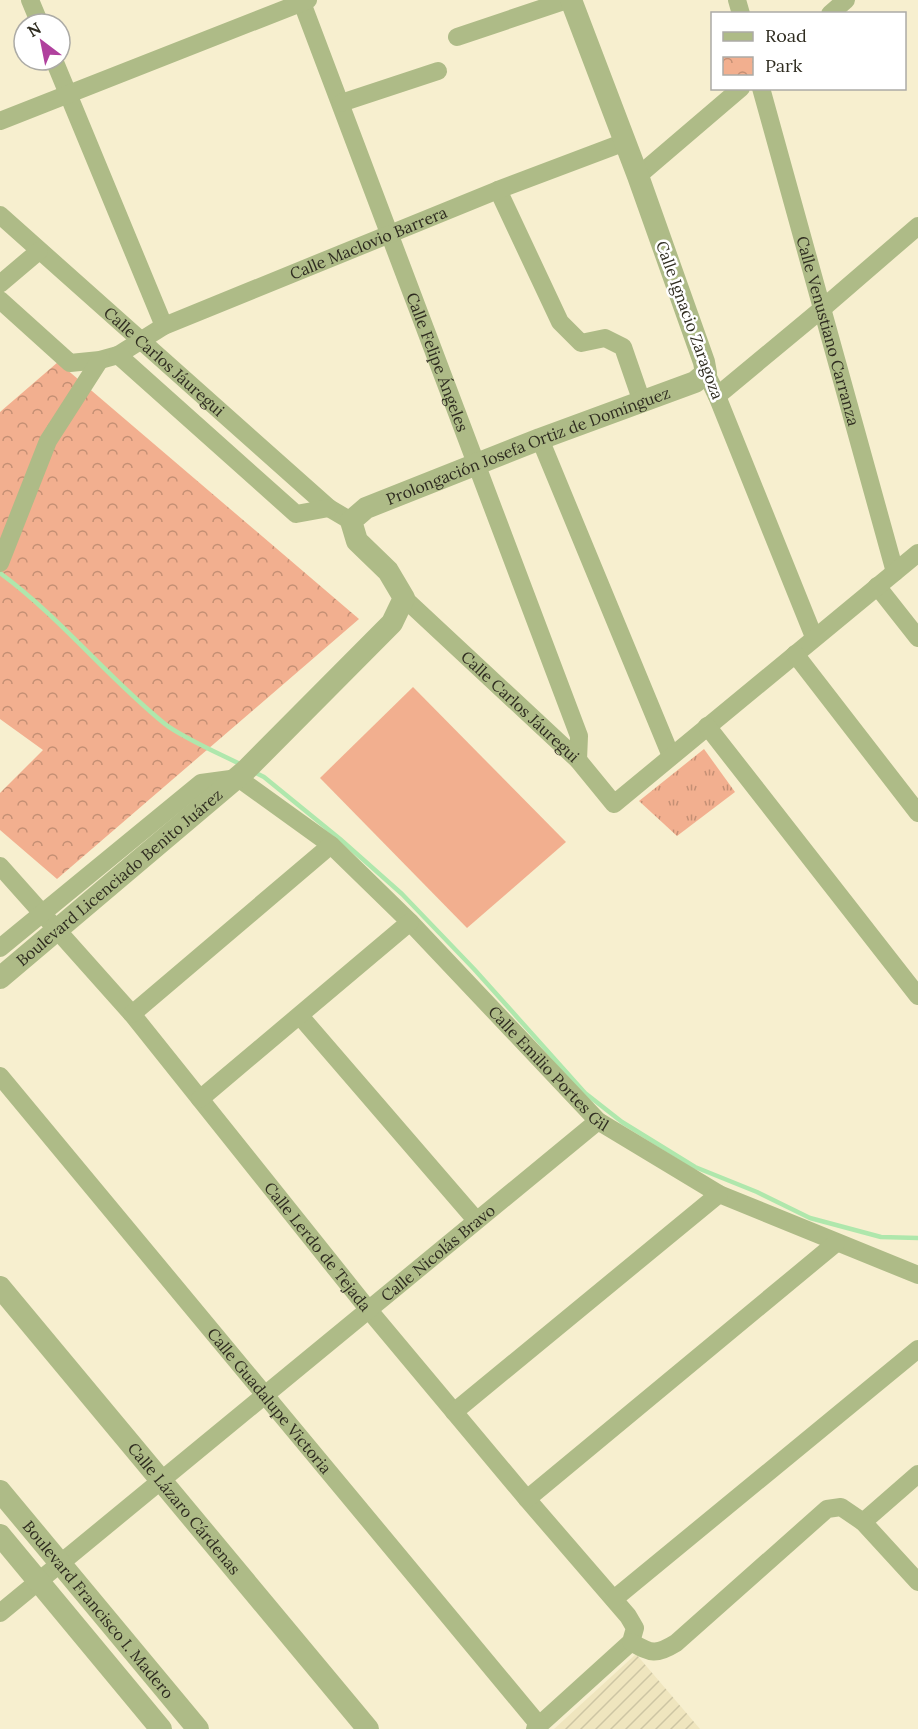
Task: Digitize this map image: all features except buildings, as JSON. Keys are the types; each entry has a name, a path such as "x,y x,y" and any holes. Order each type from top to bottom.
{"street":[{"path":"457,37 569,0"},
{"name":"Calle Ignacio Zaragoza","path":"569,0 638,177 704,362 705,373 717,396 814,638"},
{"path":"832,12 846,0"},
{"path":"0,122 304,1"},
{"name":"Calle Felipe Ángeles","path":"304,1 579,736 578,760"},
{"path":"341,103 438,71"},
{"path":"59,72 164,326"},
{"path":"638,177 739,90"},
{"name":"Calle Venustiano Carranza","path":"762,90 895,572"},
{"name":"Calle Maclovio Barrera","path":"0,300 70,363 100,360 118,355 164,326 498,190 625,142"},
{"path":"498,190 560,322 581,343 605,338 623,347 642,402"},
{"name":"Calle Carlos Jáuregui","path":"0,215 329,508 351,521 357,542 388,571 404,598 578,760 614,804 671,756"},
{"path":"717,396 918,226"},
{"path":"0,284 39,251"},
{"name":"Calle Carlos Jáuregui","path":"118,355 296,514 329,508"},
{"path":"0,563 48,441 100,360"},
{"name":"Prolongación Josefa Ortiz de Domínguez","path":"351,521 366,508 540,439 695,382 705,373"},
{"path":"540,439 671,756 918,553"},
{"path":"877,586 918,638"},
{"name":"Boulevard Licenciado Benito Juárez","path":"0,948 49,922 242,774 392,623 404,598"},
{"path":"795,654 918,813"},
{"path":"707,726 918,996"},
{"name":"Calle Emilio Portes Gil","path":"242,774 331,845 410,922 598,1121 719,1194 918,1275"},
{"path":"132,1014 331,845"},
{"name":"Calle Lerdo de Tejada","path":"0,866 132,1014 368,1309 628,1616 633,1635"},
{"name":"Boulevard Licenciado Benito Juárez","path":"0,978 49,922"},
{"path":"200,1100 410,922"},
{"path":"300,1016 476,1220"},
{"name":"Calle Guadalupe Victoria","path":"0,1076 265,1394 537,1727"},
{"name":"Calle Nicolás Bravo","path":"0,1613 598,1121"},
{"path":"454,1412 719,1194"},
{"path":"527,1499 836,1243"},
{"name":"Calle Lázaro Cárdenas","path":"0,1287 368,1729"},
{"path":"614,1599 918,1349"},
{"path":"863,1522 918,1474"},
{"name":"Boulevard Francisco I. Madero","path":"0,1491 198,1729"},
{"path":"537,1727 633,1635 650,1653 662,1652 676,1643 827,1509 841,1507 863,1522 918,1582"},
{"name":"Boulevard Francisco I. Madero","path":"0,1535 161,1729"}],"shaded area":[{"path":"636,1654 700,1729 554,1729"}],"green space":[{"path":"58,362 359,619 57,879 0,830 0,793 43,750 0,719 0,412"},
{"path":"413,687 566,842 467,928 320,778"},
{"path":"704,749 735,792 677,836 639,801"}],"waterway":[{"path":"0,573 43,609 123,687 165,724 191,740 242,765"},
{"path":"254,772 264,777 340,839 402,894 474,969 585,1093 622,1122 695,1167 757,1192 810,1218 881,1237 918,1238"}]}
